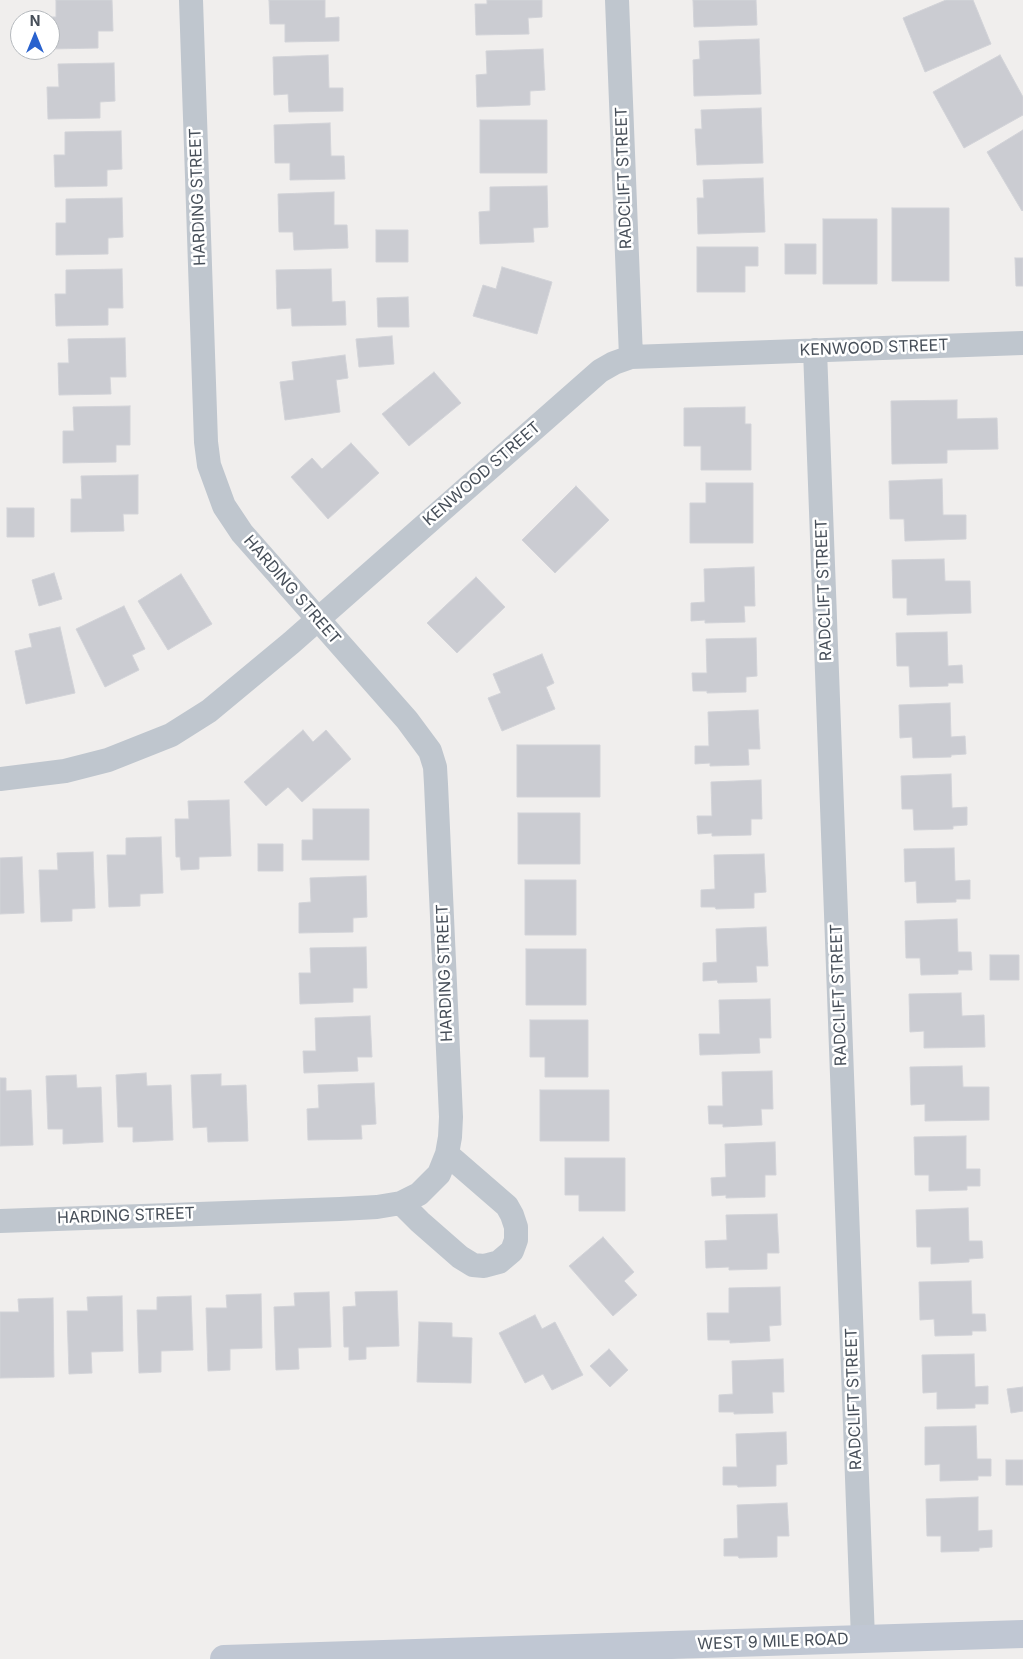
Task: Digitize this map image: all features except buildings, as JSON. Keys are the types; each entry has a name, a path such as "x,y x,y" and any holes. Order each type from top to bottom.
{"main road":[{"name":"WEST 9 MILE ROAD","path":"240,1659 676,1652 863,1639 1023,1634"}],"street":[{"name":"HARDING STREET","path":"0,1221 377,1207 401,1203 419,1194 439,1174 447,1154 451,1117 435,767 430,751 422,738 242,533 224,506 209,465 206,442 191,0"},
{"name":"RADCLIFT STREET","path":"617,0 631,356"},
{"name":"KENWOOD STREET","path":"0,780 65,771 108,760 172,735 209,711 319,620 436,514 600,371 614,363 631,356 1023,343"},
{"name":"RADCLIFT STREET","path":"816,350 863,1639"},
{"path":"401,1203 460,1258 473,1265 484,1266 499,1262 512,1251 516,1240 516,1227 507,1206 447,1154"}]}
